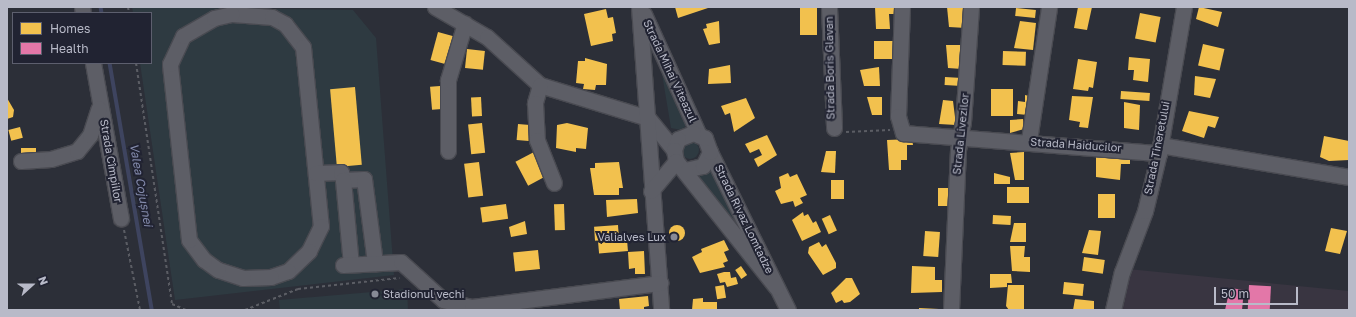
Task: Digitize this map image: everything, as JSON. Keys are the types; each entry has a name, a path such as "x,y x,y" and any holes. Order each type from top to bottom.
{"street":[{"path":"435,7 487,37 540,85 648,118 679,160 703,166 710,152 708,143 699,135 681,137 679,160 651,191"},
{"name":"Strada Mihai Viteazul","path":"640,7 648,118 651,191 661,310"},
{"name":"Strada Mihai Viteazul","path":"640,7 699,135"},
{"name":"Strada Boris Glavan","path":"829,7 834,128"},
{"path":"899,129 902,7"},
{"name":"Strada Livezilor","path":"952,310 958,150 962,139 971,7"},
{"path":"1029,140 1049,7"},
{"name":"Strada Tineretului","path":"1113,310 1122,272 1145,211 1160,149 1184,7"},
{"path":"232,14 272,17 285,24 304,47 316,173 321,226 318,238 288,271 271,277 243,278 218,270 204,260 189,240 170,64 183,36 214,18 232,14"},
{"path":"448,151 448,80 465,23"},
{"name":"Strada Cîmpiilor","path":"93,64 121,219"},
{"path":"540,85 535,103 537,140 554,184"},
{"name":"Strada Cîmpiilor","path":"21,161 44,160 77,150 90,135 100,103"},
{"name":"Strada Haiducilor","path":"899,129 910,135 1008,143 1029,140 1160,149 1349,177"},
{"name":"Strada Rivaz Lomtadze","path":"710,152 788,310"},
{"name":"Strada Rivaz Lomtadze","path":"679,160 776,287"},
{"path":"316,173 341,172 343,180 347,264 401,262 414,276 443,300 472,307 660,284"},
{"path":"343,180 364,178 375,263"}],"path":[{"path":"136,64 172,304 186,310"},
{"path":"834,128 844,132 899,129"},
{"path":"121,219 140,310"},
{"path":"245,310 298,289 414,276"}],"shaded area":[{"path":"132,7 353,10 376,38 394,275 175,300 140,64 152,64 152,12 133,12"},
{"path":"660,62 688,124 681,130 671,128"},
{"path":"690,141 696,144 699,150 696,156 690,159 684,156 681,150 684,144"},
{"path":"712,169 750,244 697,175"},
{"path":"1128,269 1349,291 1349,310 1119,310"},
{"name":"Stadionul vechi","path":"407,289 408,310 280,310 279,300"}],"building: Homes":[{"path":"675,7 711,7 678,18"},
{"path":"800,7 817,7 817,35 800,35"},
{"path":"875,7 895,7 895,14 889,14 890,29 876,29"},
{"path":"947,7 966,7 966,28 949,27"},
{"path":"1078,7 1092,7 1087,30 1074,28"},
{"path":"1199,7 1222,12 1218,27 1196,19"},
{"path":"1016,8 1036,10 1035,18 1015,16"},
{"path":"606,9 608,18 613,17 616,33 612,34 613,41 591,46 584,14"},
{"path":"1140,13 1161,17 1156,43 1135,39"},
{"path":"719,21 720,43 709,45 703,29 707,28 706,24"},
{"path":"1020,21 1036,23 1033,50 1014,48"},
{"path":"438,32 453,36 446,64 430,60"},
{"path":"874,41 896,41 896,59 874,59"},
{"path":"1203,44 1224,49 1219,70 1198,65"},
{"path":"946,45 962,45 962,69 948,68"},
{"path":"467,49 485,51 483,70 465,68"},
{"path":"1003,51 1026,52 1025,66 1003,65"},
{"path":"1129,57 1150,59 1148,82 1133,80 1134,70 1128,70"},
{"path":"585,58 607,64 606,85 596,85 595,90 583,89 584,84 576,83 578,61 585,61"},
{"path":"1078,59 1097,62 1093,88 1089,87 1088,91 1073,89"},
{"path":"730,65 731,83 708,84 709,69"},
{"path":"879,67 880,86 864,86 860,70"},
{"path":"1195,76 1216,79 1210,98 1194,95"},
{"path":"945,77 962,78 962,86 945,85"},
{"path":"440,86 442,109 432,110 430,87"},
{"path":"355,87 362,165 337,167 330,89"},
{"path":"991,89 1013,89 1013,116 991,116"},
{"path":"1121,91 1150,93 1149,101 1120,99"},
{"path":"1025,95 1029,96 1028,115 1017,114 1018,101 1025,102"},
{"path":"1072,96 1093,97 1088,128 1079,127 1080,122 1069,120"},
{"path":"481,97 482,116 472,116 471,98"},
{"path":"867,97 882,97 882,115 872,115"},
{"path":"7,98 14,110 13,117 7,119"},
{"path":"746,98 755,118 734,132 730,113 725,115 721,106"},
{"path":"943,100 953,101 956,125 939,124"},
{"path":"1124,102 1140,105 1139,130 1124,128"},
{"path":"1189,111 1219,117 1215,128 1208,126 1204,138 1182,131"},
{"path":"1023,119 1024,129 1010,133 1010,120"},
{"path":"482,123 485,153 471,154 468,124"},
{"path":"567,123 588,128 586,149 576,148 576,152 556,148 557,125"},
{"path":"518,124 530,125 529,141 517,140"},
{"path":"20,127 23,138 11,141 8,130"},
{"path":"767,135 777,155 758,167 754,159 762,155 759,149 750,153 745,144"},
{"path":"1324,136 1349,141 1349,160 1329,161 1320,157"},
{"path":"912,139 913,145 907,145 907,160 901,160 901,170 889,170 887,140"},
{"path":"21,148 36,148 36,156 21,156"},
{"path":"826,151 836,151 835,173 821,172"},
{"path":"1096,151 1130,151 1130,164 1121,164 1120,180 1096,177"},
{"path":"534,152 547,176 528,186 515,162"},
{"path":"1024,152 1024,180 1015,180 1010,153"},
{"path":"479,162 483,196 468,198 464,164"},
{"path":"619,162 623,188 619,188 619,195 594,195 590,168 595,168 595,163"},
{"path":"788,173 790,177 797,174 807,195 800,198 803,203 795,207 793,201 781,204 775,191 781,188 779,177"},
{"path":"994,173 1010,177 1010,184 994,184"},
{"path":"831,180 844,180 844,199 831,199"},
{"path":"1007,187 1029,187 1029,203 1007,203"},
{"path":"938,188 951,188 951,206 938,206"},
{"path":"1098,194 1115,194 1115,218 1098,218"},
{"path":"637,199 638,213 607,217 606,200"},
{"path":"506,204 508,219 482,222 480,208"},
{"path":"554,204 564,204 565,230 555,230"},
{"path":"803,212 804,216 808,214 813,223 816,221 821,232 802,241 792,220"},
{"path":"830,215 837,231 829,234 822,219"},
{"path":"993,215 1011,216 1011,225 993,224"},
{"path":"525,221 527,234 511,237 509,227"},
{"path":"1014,223 1026,223 1026,242 1010,242"},
{"path":"618,225 619,239 595,241 594,227"},
{"path":"677,225 684,230 685,233 680,240 677,241 670,236 669,233 674,226"},
{"path":"1331,228 1347,231 1340,254 1325,251"},
{"path":"1089,230 1101,231 1098,255 1082,253"},
{"path":"925,231 940,232 938,257 923,256"},
{"path":"627,240 628,251 599,253 598,243"},
{"path":"724,240 729,250 724,252 728,261 723,263 725,267 700,273 692,257 702,252 701,249"},
{"path":"819,242 822,247 826,244 836,263 836,268 823,275 808,253 809,247"},
{"path":"1010,246 1025,246 1024,257 1030,257 1030,272 1012,271"},
{"path":"538,250 540,269 515,272 513,253"},
{"path":"644,251 645,274 635,274 635,268 629,269 628,252"},
{"path":"1084,257 1105,260 1103,274 1082,271"},
{"path":"741,266 747,275 741,279 735,270"},
{"path":"912,266 935,267 935,280 942,280 942,292 911,293"},
{"path":"730,272 731,278 736,277 738,284 727,287 725,282 720,283 717,274"},
{"path":"990,274 1011,274 1012,283 1007,283 1007,287 990,288"},
{"path":"846,278 852,278 860,294 850,302 844,303 842,300 836,303 831,293"},
{"path":"1064,282 1084,284 1083,296 1063,294"},
{"path":"724,285 726,298 717,299 715,286"},
{"path":"1008,285 1024,285 1024,310 1009,310 1006,306"},
{"path":"648,296 649,306 644,307 644,310 620,310 619,299"},
{"path":"703,298 703,302 717,302 717,310 692,310 693,299"},
{"path":"1075,299 1094,301 1094,310 1073,310"},
{"path":"919,308 939,309 939,310 919,310"}],"building: Health":[{"path":"1249,285 1271,286 1270,310 1248,310"},
{"path":"1230,288 1244,290 1242,310 1225,310"}],"waterway":[{"name":"Valea Cojușnei","path":"101,7 102,12"},
{"name":"Valea Cojușnei","path":"110,64 152,310"}],"place":[{"name":"Valialves Lux","path":"674,237"},
{"name":"Stadionul vechi","path":"375,294"}]}
